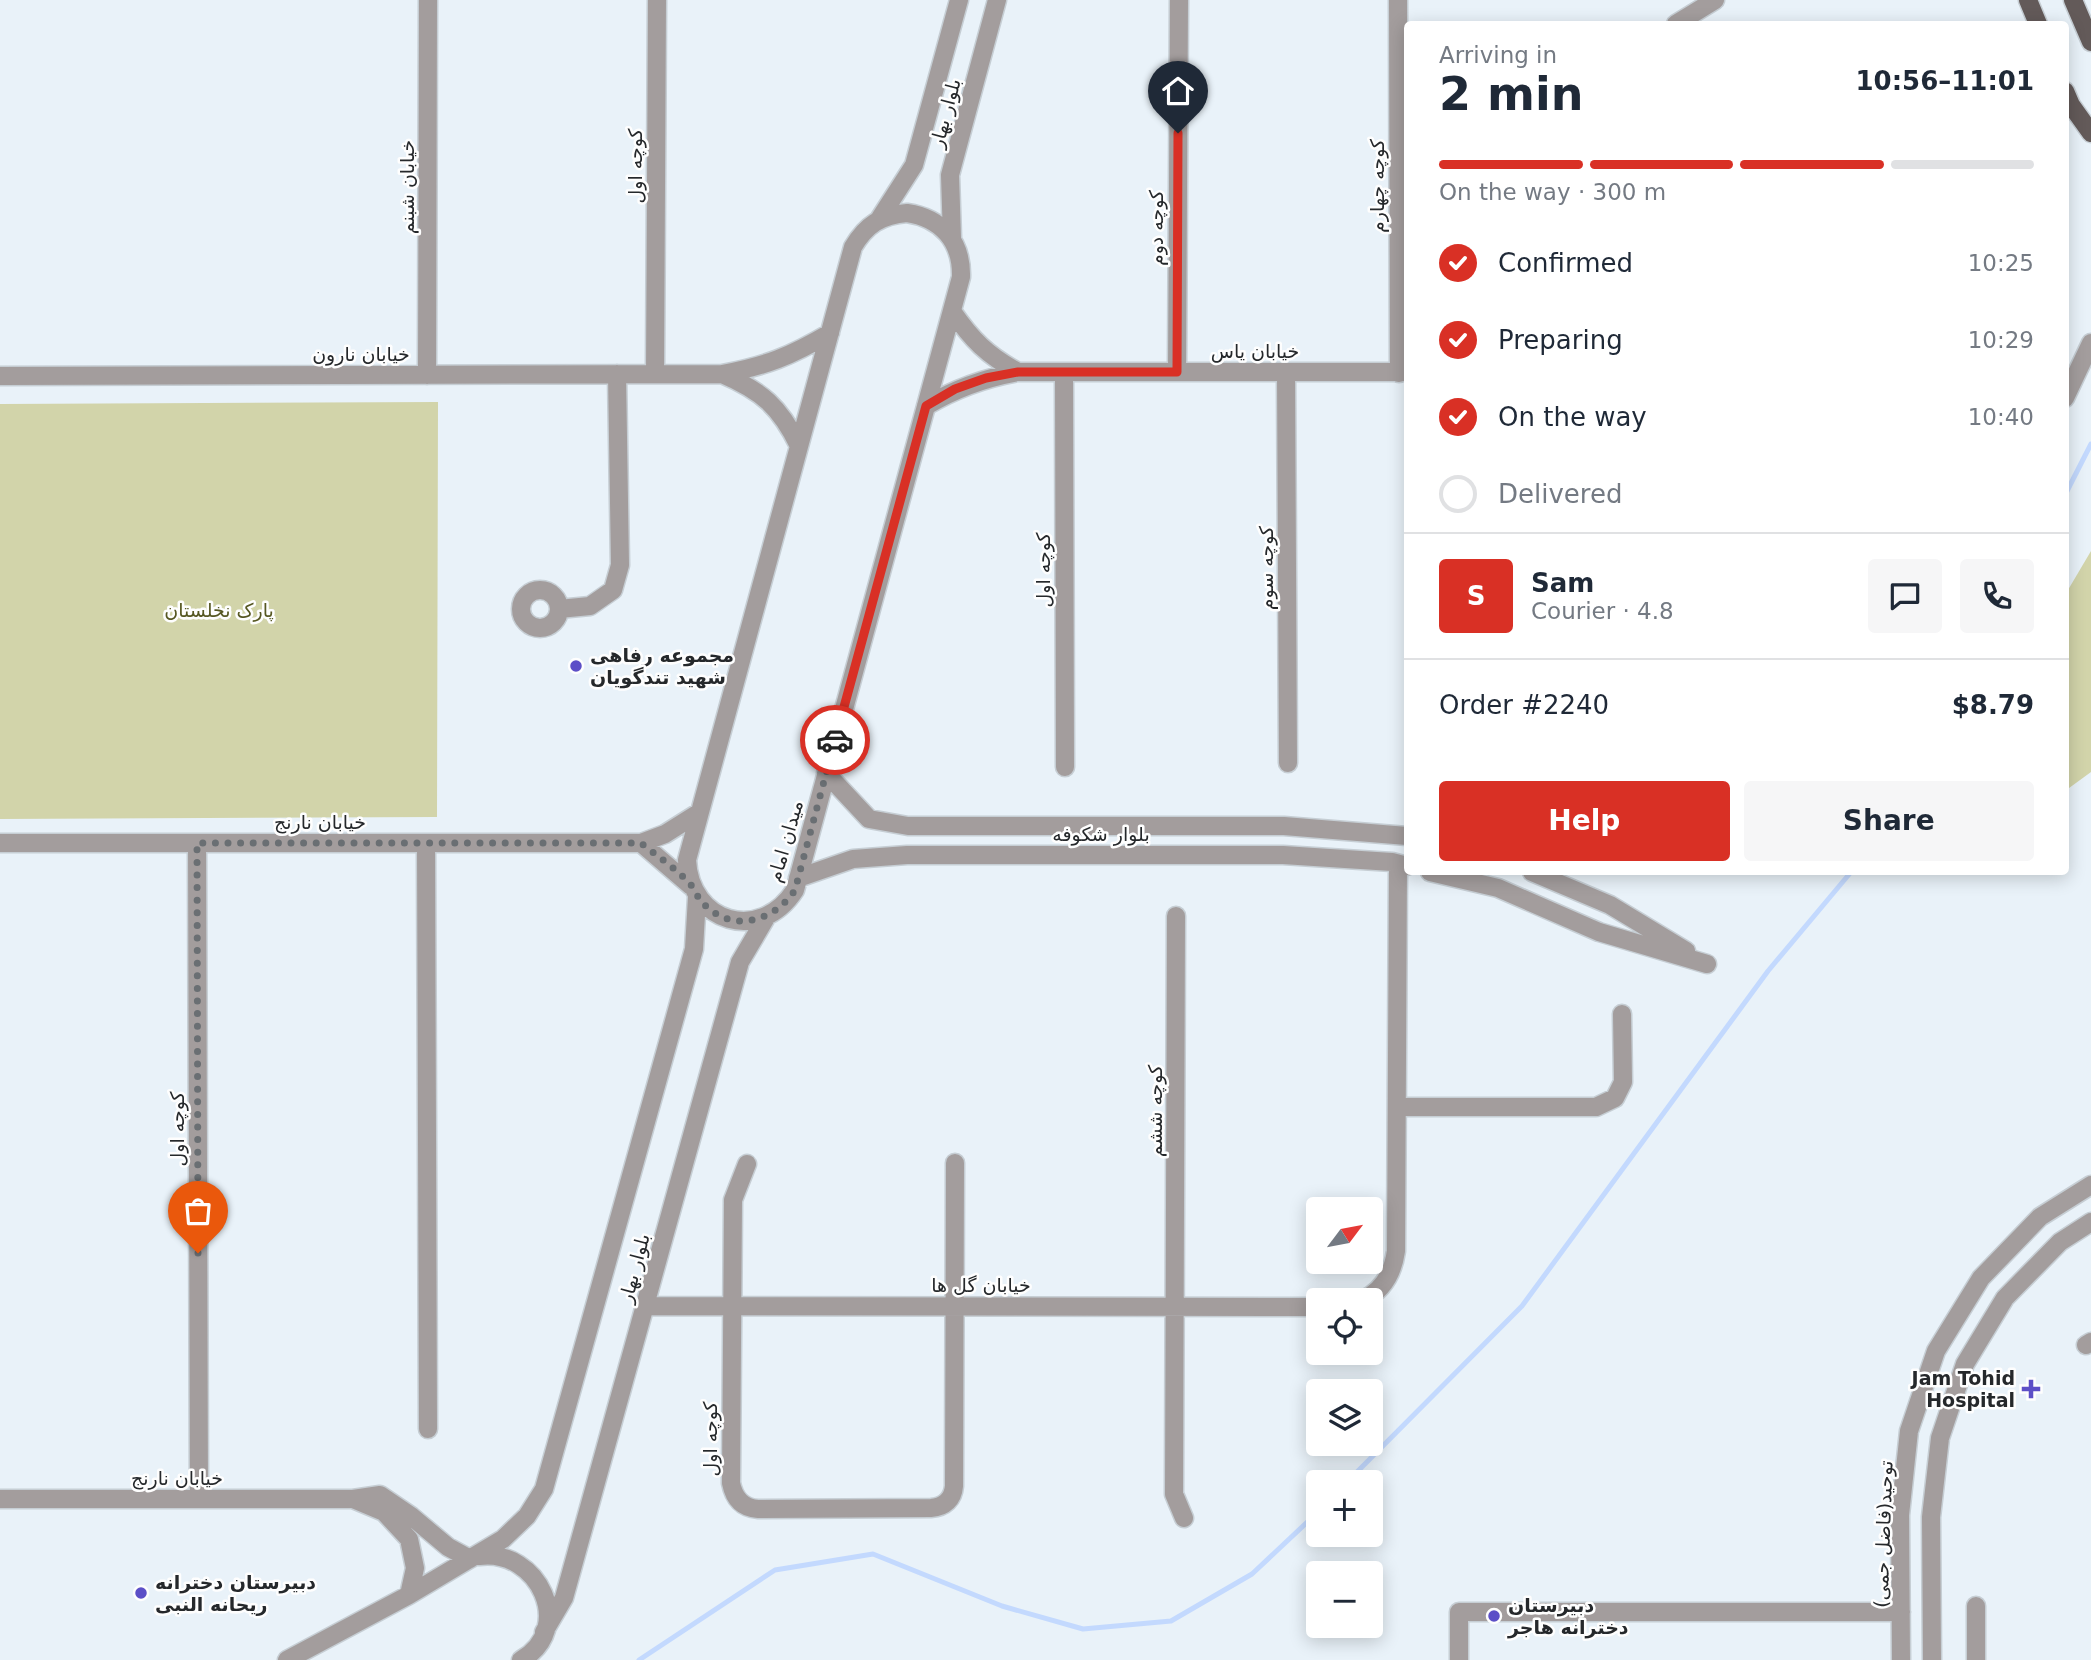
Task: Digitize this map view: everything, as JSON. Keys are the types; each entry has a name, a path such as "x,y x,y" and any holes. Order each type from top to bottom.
{"main road":[{"path":"2028,0 2037,21"},
{"path":"2073,0 2091,42"},
{"path":"2069,100 2091,133"}],"street":[{"name":"خیابان شبنم","path":"427,375 428,0"},
{"name":"کوچه اول","path":"655,374 657,0"},
{"name":"بلوار بهار","path":"880,218 914,165 959,0"},
{"name":"بلوار بهار","path":"952,238 950,175 997,0"},
{"path":"1177,0 1177,372"},
{"name":"کوچه چهارم","path":"1398,0 1403,372"},
{"path":"1688,21 1715,0"},
{"path":"694,891 687,860 853,247 869,226 880,218 893,214 920,215 932,220 952,238"},
{"name":"میدان امام","path":"767,916 788,901 795,890 961,277 958,250 952,238"},
{"path":"952,311 969,337 992,357 1018,372"},
{"name":"خیابان نارون","path":"0,376 722,374 760,367 796,353 830,333"},
{"path":"2069,390 2091,343"},
{"name":"خیابان یاس","path":"926,406 955,389 986,378 1018,372 1403,372"},
{"name":"کوچه اول","path":"1064,372 1065,767"},
{"name":"کوچه سوم","path":"1286,372 1288,763"},
{"path":"559,609 590,606 613,590 620,565 617,374"},
{"path":"722,374 747,385 769,401 787,422 799,446"},
{"name":"بلوار شکوفه","path":"826,773 869,819 908,826 1284,826 1404,836"},
{"path":"700,812 665,834 641,843 717,914 742,921 767,916"},
{"name":"کوچه اول","path":"197,843 198,1499"},
{"path":"426,843 428,1429"},
{"name":"خیابان نارنج","path":"0,844 641,843"},
{"name":"بلوار شکوفه","path":"798,878 853,859 906,855 1283,855 1403,865"},
{"path":"1380,1288 1394,1265 1396,1251 1403,865"},
{"path":"1443,875 1498,888 1599,932 1707,964 1610,905 1539,875"},
{"name":"بلوار بهار","path":"287,1660 409,1595 503,1539 527,1516 544,1489 694,949 694,891"},
{"name":"بلوار بهار","path":"521,1660 530,1655 564,1598 740,962 767,916"},
{"name":"کوچه ششم","path":"1176,916 1174,1494 1184,1518"},
{"path":"1397,1107 1596,1107 1615,1098 1623,1082 1622,1014"},
{"path":"954,1306 955,1163"},
{"path":"732,1306 733,1200 747,1164"},
{"name":"توحید(فاضل جمی)","path":"1901,1660 1900,1515 1909,1431 1936,1351 1981,1278 2040,1217 2091,1185"},
{"path":"1932,1660 1931,1517 1940,1438 1965,1364 2006,1298 2060,1242 2091,1222"},
{"name":"خیابان گل ها","path":"645,1306 1306,1307"},
{"name":"کوچه اول","path":"732,1306 731,1483 737,1499 746,1507 758,1509 931,1508 946,1503 954,1491 954,1306"},
{"name":"خیابان نارنج","path":"0,1499 353,1499 380,1495 411,1516 448,1547 473,1557"},
{"path":"353,1499 384,1512 409,1539 415,1569 409,1595"},
{"path":"473,1557 503,1556 515,1561 536,1579 547,1604 544,1632"},
{"path":"1976,1606 1976,1660"},
{"path":"1459,1660 1459,1612 1901,1612"}],"green space":[{"name":"پارک نخلستان","path":"438,402 437,817 0,819 0,404"},
{"path":"2091,551 2091,772 2069,788 2069,588"}],"waterway":[{"path":"2069,487 2091,444"},
{"path":"1359,1470 1522,1306 1768,971 1848,875"},
{"path":"639,1660 775,1570 873,1554 1002,1606 1083,1629 1171,1621 1252,1574 1306,1523"}],"way so far":[{"path":"198,1253 197,843 641,843 691,886 706,907 729,919 755,920 778,910 795,890 835,740"}],"place":[{"name":"مجموعه رفاهی شهید تندگویان","path":"576,666"},
{"name":"Jam Tohid Hospital","path":"2031,1389"},
{"name":"دبیرستان دخترانه ریحانه النبی","path":"141,1593"},
{"name":"دبیرستان دخترانه هاجر","path":"1494,1616"}],"route":[{"path":"835,740 926,406 955,389 986,378 1018,372 1177,372 1178,133"}]}
